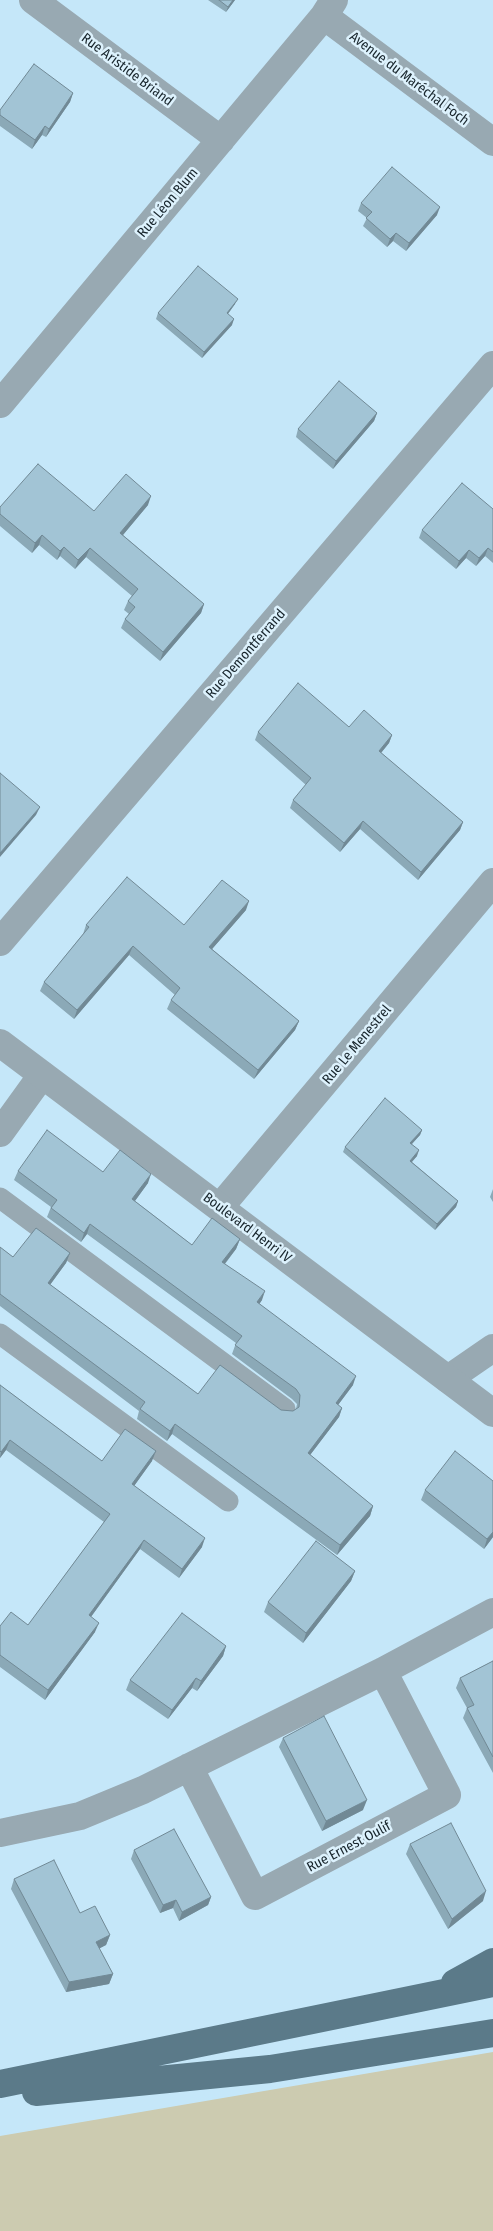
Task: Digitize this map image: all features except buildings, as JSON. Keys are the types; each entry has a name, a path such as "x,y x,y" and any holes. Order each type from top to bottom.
{"main road":[{"path":"435,1995 493,1962"},
{"path":"0,2084 493,1983"},
{"path":"0,2095 270,2069 493,2033"}],"street":[{"name":"Rue Aristide Briand","path":"33,0 221,140"},
{"name":"Rue Léon Blum","path":"0,404 329,8"},
{"name":"Avenue du Maréchal Foch","path":"329,8 493,142"},
{"name":"Rue Demontferrand","path":"0,942 493,365"},
{"name":"Rue Le Menestrel","path":"220,1207 493,882"},
{"name":"Boulevard Henri IV","path":"0,1044 493,1413"},
{"path":"0,1133 42,1075"},
{"path":"448,1379 493,1348"},
{"path":"0,1833 80,1816 188,1767 383,1670 493,1612"},
{"name":"Rue Ernest Oulif","path":"188,1767 255,1896 447,1795 383,1670"}],"lane":[{"path":"0,1198 284,1409"},
{"path":"0,1334 228,1501"}],"green space":[{"path":"493,2052 493,2231 0,2231 0,2136"}]}
